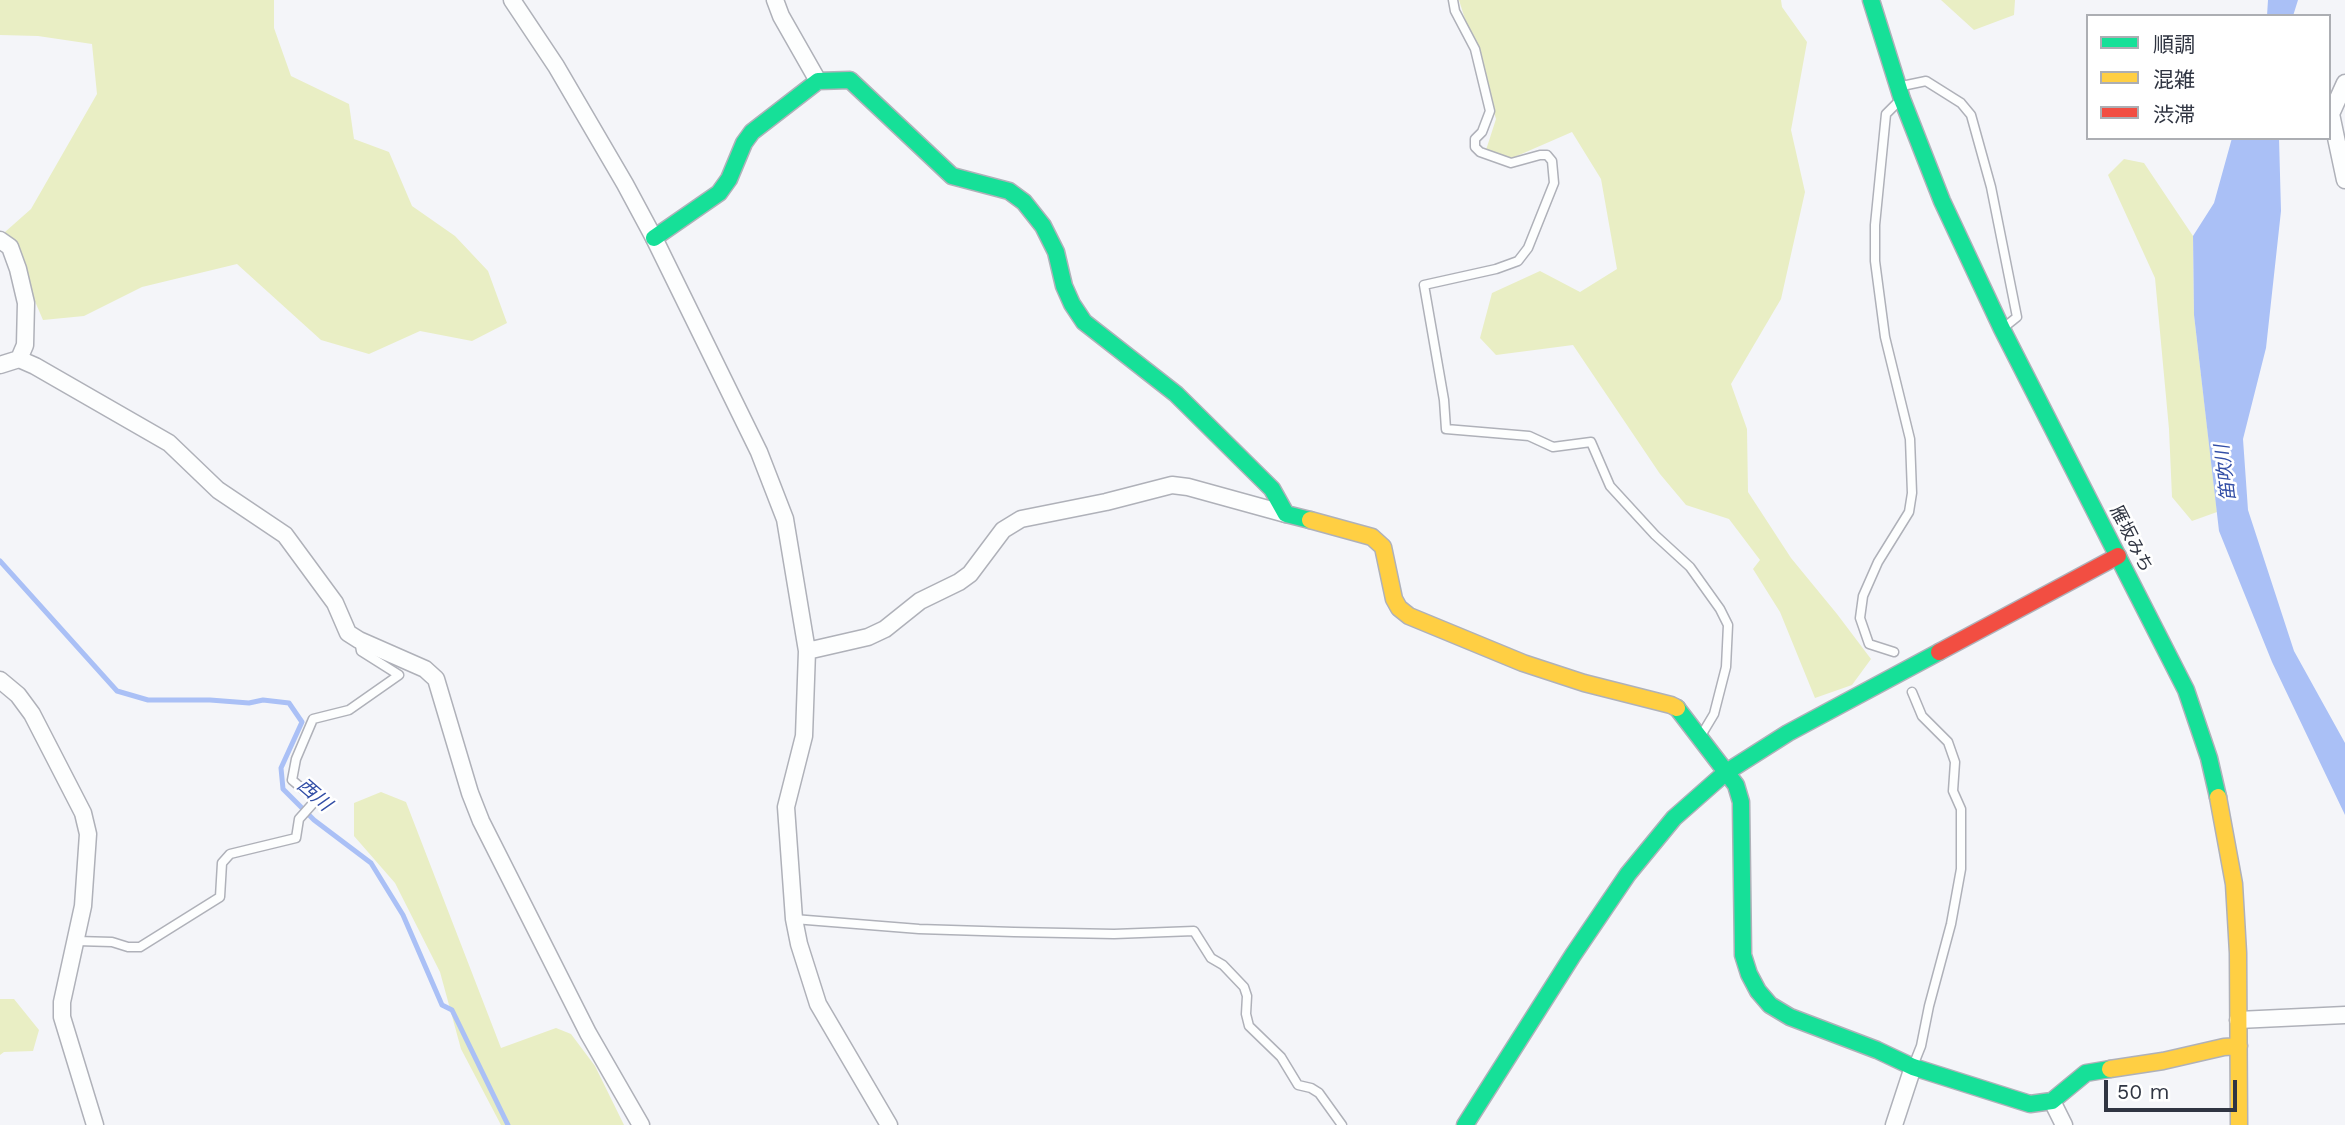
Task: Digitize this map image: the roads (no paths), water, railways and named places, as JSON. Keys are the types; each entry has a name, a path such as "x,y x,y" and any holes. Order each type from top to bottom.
{"main road":[{"name":"雁坂みち","path":"1871,0 1900,93 1942,201 2002,329 2186,690 2209,758 2225,825 2234,884 2239,1125"},
{"path":"654,238 719,194 752,132 818,81 850,80 952,176 1009,191 1024,202 1043,226 1056,253 1072,304 1084,322 1176,394 1272,489 1286,514 1372,537 1382,547 1394,599 1409,617 1523,663 1681,710 1736,785 1741,802 1743,955 1758,991 1770,1005 1790,1017 1877,1050 1913,1067 2030,1104 2052,1101 2086,1073 2239,1046"},
{"path":"1465,1125 1628,874 1674,818 1726,773 1788,733 2118,556"}],"street":[{"path":"512,0 555,66 654,238 759,452 785,519 807,652 804,736 786,807 794,919 818,1004 889,1125"},
{"path":"775,0 781,16 818,81"},
{"path":"2345,83 2331,114 2345,180"},
{"path":"0,240 10,247 26,303 25,345 19,359"},
{"path":"0,365 19,359 35,366 169,443 218,490 285,535 335,603 348,633 425,669 436,679 481,821 587,1033 641,1125"},
{"path":"807,652 868,637 885,629 920,601 970,574 1003,530 1021,519 1107,502 1172,485 1188,486 1286,514"},
{"path":"0,680 18,695 32,714 83,813 88,834 83,906 62,1002 62,1017 95,1125"},
{"path":"2238,1020 2345,1014"},
{"path":"1894,1125 1913,1067"},
{"path":"2052,1101 2064,1125"}],"lane":[{"path":"1452,0 1475,49 1490,111 1482,132 1475,139 1475,146 1480,152 1511,163 1548,155 1552,161 1554,183 1528,248 1518,261 1496,269 1424,285 1444,400 1446,429 1529,436 1553,447 1591,442 1610,486 1655,535 1690,567 1728,625 1726,667 1714,714 1701,737"},
{"path":"1894,652 1869,644 1860,618 1863,596 1878,562 1909,512 1912,493 1910,439 1885,337 1875,261 1875,225 1886,114 1900,93 1926,81 1961,103 1971,115 1991,187 2017,317 2002,329"},
{"path":"77,941 111,942 140,947 220,897 222,863 230,854 296,838 299,819 316,800 292,780 296,758 313,719 349,710 399,675 360,651 359,640"},
{"path":"1912,692 1922,716 1948,741 1955,762 1953,791 1961,809 1961,869 1951,924 1921,1046 1913,1067"},
{"path":"794,919 919,929 1000,932 1194,932 1211,958 1223,965 1244,987 1249,1026 1281,1057 1298,1085 1319,1093 1342,1125"}],"water":[{"path":"2268,0 2298,0 2294,14 2267,14"},
{"name":"笛吹川","path":"2231,140 2279,140 2281,211 2266,348 2243,439 2248,510 2294,651 2345,743 2345,815 2272,662 2219,531 2194,315 2193,236 2214,203"}],"waterway":[{"name":"西川","path":"0,561 117,691 148,700 249,703 263,700 289,703 302,722 281,768 283,789 314,820 371,863 403,915 442,1005 452,1010 508,1125"}]}
